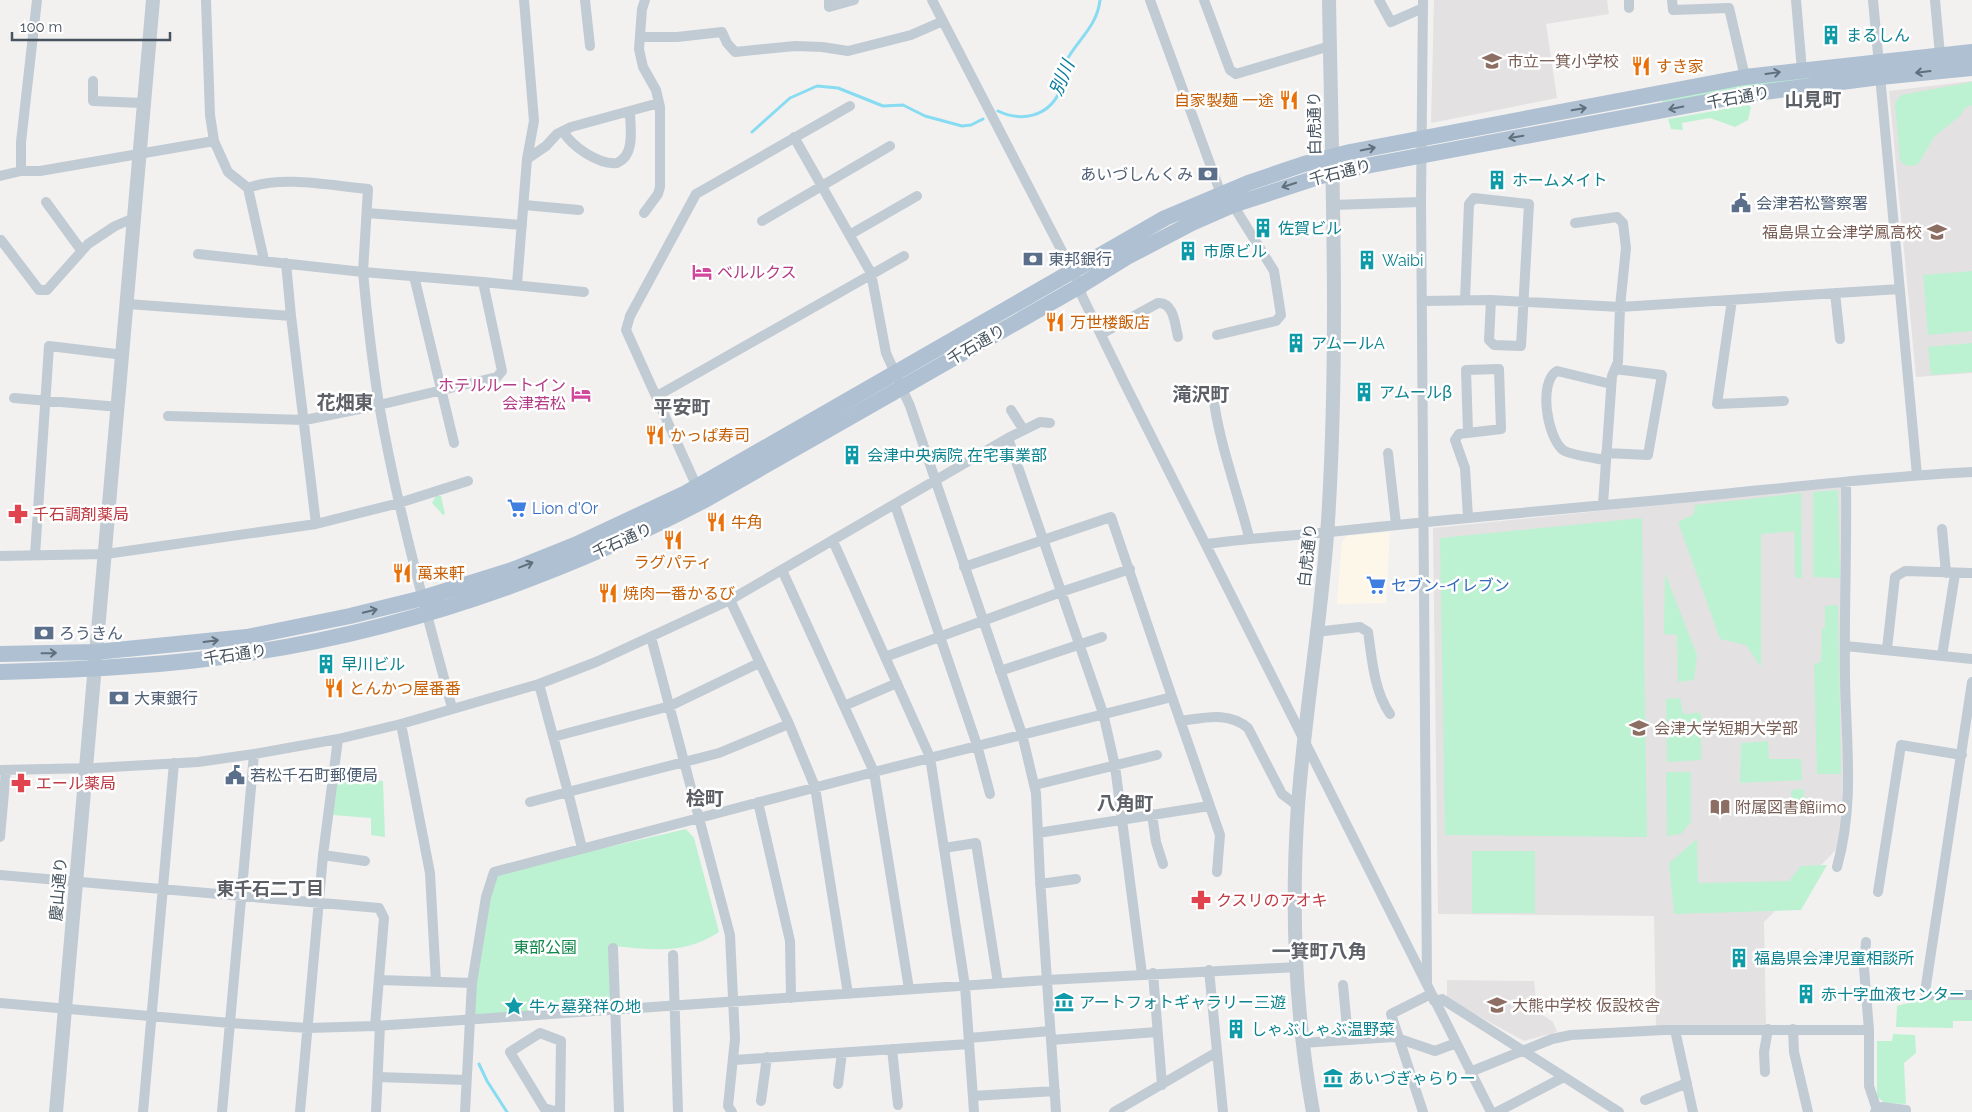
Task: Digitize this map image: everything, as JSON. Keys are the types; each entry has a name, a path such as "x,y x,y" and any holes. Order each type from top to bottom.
{"main road":[{"name":"千石通り","path":"1421,146 1749,94 1880,69 1940,55 1972,52"},
{"name":"千石通り","path":"0,672 95,660 248,653 539,576 669,519 898,381 1072,272 1165,218 1227,200 1333,164 1746,77 1802,70 1972,68"},
{"name":"千石通り","path":"425,606 575,545 697,487 1080,286 1127,257 1192,223 1227,200"},
{"name":"千石通り","path":"0,654 95,660"}],"street":[{"path":"21,171 21,142 37,0"},
{"name":"慶山通り","path":"56,1112 85,769 124,355 139,152 153,0"},
{"path":"206,0 210,115 214,141 228,172 248,188 264,260"},
{"path":"517,284 527,159 534,121 524,0"},
{"path":"585,0 590,46"},
{"path":"644,212 658,194 660,188 659,103 656,90 643,67 640,37 645,0"},
{"path":"829,0 830,7 854,0"},
{"path":"932,0 1080,286 1100,334 1491,1112"},
{"path":"1150,0 1227,200 1274,272 1281,316 1276,321 1217,335"},
{"path":"1204,0 1230,70 1236,74 1330,46"},
{"name":"白虎通り","path":"1313,1112 1302,1043 1296,901 1298,806 1327,532 1333,370 1333,164 1329,0"},
{"path":"1379,0 1391,22 1423,4"},
{"path":"1672,0 1673,10 1729,8 1746,77"},
{"path":"1796,0 1802,70"},
{"path":"1874,0 1917,475"},
{"path":"1935,0 1940,55"},
{"path":"1423,4 1421,202 1431,994"},
{"path":"640,37 677,37 722,32 726,44 735,52 794,46 822,47 848,51 911,35 943,21"},
{"path":"93,81 93,101 144,103"},
{"path":"527,159 563,131 659,103"},
{"path":"697,487 626,330 630,316 696,194 850,106"},
{"path":"563,131 568,141 602,162 617,163 626,157 630,148 630,111"},
{"path":"794,137 851,234 871,273 886,353 910,406 1022,734 1034,786 1056,1112"},
{"path":"0,176 21,171 40,171 139,152 214,141"},
{"path":"762,221 890,146"},
{"path":"248,188 258,184 290,182 368,188 363,272 370,347 399,503 452,708"},
{"path":"851,234 917,196"},
{"path":"1465,300 1469,204 1474,198 1529,204 1522,301 1521,346 1494,345 1488,340 1490,300"},
{"path":"46,202 81,250"},
{"path":"1333,205 1421,202"},
{"path":"524,205 580,210"},
{"path":"367,213 522,224"},
{"path":"1574,223 1616,217 1623,223 1626,248 1620,307 1618,362 1611,384 1603,504"},
{"path":"1,240 42,290 50,288 81,250 115,226 134,218"},
{"path":"198,254 363,272 517,284 584,292"},
{"path":"657,396 904,256"},
{"path":"286,263 316,524"},
{"path":"414,276 454,442"},
{"path":"168,416 305,420 380,405 497,377 502,371 483,282"},
{"path":"1423,301 1490,300 1620,307 1900,288"},
{"path":"1835,293 1840,339"},
{"path":"1732,300 1718,404 1784,402"},
{"path":"1100,334 1158,303 1164,303 1168,305 1172,313 1178,337"},
{"path":"128,304 291,316"},
{"path":"35,555 49,346 124,355"},
{"path":"1468,432 1466,370 1499,369 1502,429 1459,434 1455,440 1465,468 1468,517"},
{"path":"1611,384 1557,371 1551,377 1545,409 1553,436 1564,450 1605,457 1648,455 1662,375 1615,369"},
{"path":"1213,395 1217,426 1234,479 1249,537"},
{"path":"14,398 119,407"},
{"path":"1011,410 1023,429"},
{"path":"0,837 3,770 85,769 174,763 254,754 338,739 401,724 539,684 596,662 730,600 936,482 1023,429 1040,422 1050,424"},
{"path":"1008,438 1103,713 1115,766 1121,818 1148,974 1157,1032 1162,1085"},
{"path":"1388,452 1396,524"},
{"path":"1206,544 1249,537 1327,532 1603,504 1917,475 1972,472"},
{"path":"0,556 106,554 316,524 399,503 468,481"},
{"path":"1837,867 1847,824 1848,805 1846,483"},
{"path":"895,505 978,745 990,794"},
{"path":"964,567 1111,517 1220,835 1217,872"},
{"path":"1942,529 1950,573 1942,656"},
{"path":"833,541 930,757 965,986 974,1112"},
{"path":"885,657 982,620 1130,569"},
{"path":"782,570 874,772 908,989"},
{"path":"1887,649 1895,577 1905,570 1972,573"},
{"path":"730,600 789,724 814,787 848,994"},
{"path":"1316,632 1360,627 1368,632 1375,677 1384,706 1390,714"},
{"path":"651,636 729,930 734,1060 728,1106 732,1112"},
{"path":"1000,671 1102,637"},
{"path":"1846,646 1972,659"},
{"path":"553,737 670,706 759,663"},
{"path":"1972,682 1970,707 1925,992 1929,995 1972,996"},
{"path":"844,706 896,683"},
{"path":"539,684 582,848"},
{"path":"465,1112 468,1019 472,983 486,897 494,872 930,757 1172,697"},
{"path":"1180,721 1212,716 1232,718 1241,722 1248,728 1282,794 1298,806"},
{"path":"401,724 430,873 436,982"},
{"path":"530,802 719,753 789,724"},
{"path":"300,1112 323,855 338,739"},
{"path":"1878,892 1901,746 1962,755"},
{"path":"222,1112 254,754"},
{"path":"1034,786 1157,755"},
{"path":"143,1112 174,763"},
{"path":"758,802 790,941 791,998"},
{"path":"1038,833 1121,818 1209,806"},
{"path":"1152,814 1156,842 1164,864"},
{"path":"944,848 976,843 998,983"},
{"path":"323,855 365,861"},
{"path":"0,875 379,908 383,912 378,980 376,1112"},
{"path":"1040,884 1076,879"},
{"path":"1866,942 1864,968 1869,1030 1869,1086 1876,1111 1882,1106 1906,1110 1906,1112"},
{"path":"613,948 619,1112"},
{"path":"673,955 678,1112"},
{"path":"0,1003 308,1028 377,1026 998,983 1209,970 1298,967"},
{"path":"1209,970 1223,1112"},
{"path":"378,980 472,983"},
{"path":"1343,985 1348,1038"},
{"path":"1423,1112 1391,1014 1431,994"},
{"path":"1431,994 1525,1050 1619,1112"},
{"path":"539,1015 540,1033"},
{"path":"1765,1072 1764,1052 1768,1029"},
{"path":"1793,1029 1794,1052 1808,1112"},
{"path":"1470,1072 1552,1039 1571,1036 1674,1030 1869,1030"},
{"path":"1674,1030 1693,1112"},
{"path":"734,1060 892,1049 969,1041 1157,1032"},
{"path":"540,1033 560,1042 559,1112 544,1108 510,1052 540,1033"},
{"path":"1302,1043 1348,1038 1400,1039 1435,1051 1456,1043"},
{"path":"892,1049 898,1105"},
{"path":"1114,1112 1217,1052"},
{"path":"838,1084 842,1053"},
{"path":"761,1101 767,1058"},
{"path":"378,1077 466,1080"},
{"path":"1497,1112 1560,1079"},
{"path":"1646,1100 1687,1083"},
{"path":"973,1096 1055,1091"}],"shaded area":[{"name":"市立一箕小学校","path":"1434,0 1607,0 1609,14 1546,24 1557,98 1431,123"},
{"name":"福島県立会津学鳳高校","path":"1972,81 1972,373 1916,377 1889,91"},
{"name":"会津大学短期大学部","path":"1842,486 1845,785 1842,821 1837,849 1764,922 1766,1027 1656,1027 1654,916 1438,914 1433,528"},
{"path":"1390,532 1386,603 1337,604 1342,542 1346,536"},
{"name":"大熊中学校 仮設校舎","path":"1447,980 1534,981 1537,1011 1553,1022 1557,1032 1524,1041 1447,999"}],"green space":[{"path":"1855,73 1662,101 1663,99 1720,87"},
{"path":"1972,82 1972,105 1965,108 1960,116 1935,136 1918,164 1913,166 1904,165 1900,160 1895,103 1901,95"},
{"path":"1748,105 1751,107 1748,120 1735,127 1710,118 1682,123 1683,130 1671,129 1668,119"},
{"path":"1972,271 1972,331 1928,335 1923,275"},
{"path":"1972,343 1972,372 1931,375 1928,347"},
{"path":"1838,490 1840,578 1813,577 1813,492"},
{"path":"1801,493 1802,578 1795,578 1794,531 1761,534 1761,667 1746,645 1720,639 1678,522 1694,514 1695,505"},
{"path":"436,496 441,496 445,514 443,515 432,503"},
{"path":"1642,518 1647,837 1445,835 1440,538"},
{"path":"1665,573 1697,655 1694,680 1678,682 1677,635 1664,634"},
{"path":"1838,605 1841,774 1817,774 1814,664 1821,662 1825,606"},
{"path":"1680,698 1683,714 1701,713 1701,760 1667,762 1666,699"},
{"path":"1768,741 1769,759 1801,759 1802,780 1740,783 1741,743"},
{"path":"1666,772 1691,772 1691,822 1681,834 1667,836"},
{"path":"336,776 383,781 385,837 371,835 371,818 332,815"},
{"path":"1804,789 1803,813 1792,813 1791,790"},
{"name":"東部公園","path":"686,829 694,838 719,932 705,940 679,948 653,949 611,946 613,1009 471,1018 493,877 527,866"},
{"path":"1697,839 1698,883 1789,881 1801,866 1827,865 1801,910 1674,914 1669,863"},
{"path":"1472,851 1535,851 1535,913 1472,913"},
{"path":"1923,999 1972,999 1972,1021 1953,1021 1953,1028 1896,1027 1897,1006"},
{"path":"1893,1034 1915,1035 1916,1053 1904,1063 1906,1104 1885,1103 1877,1097 1877,1041 1892,1041"}],"waterway":[{"name":"別川","path":"998,111 1016,116 1033,115 1048,107 1054,101 1059,93 1065,63 1091,26 1100,0"},
{"path":"752,132 790,98 817,86 838,88 883,106 903,105 925,116 962,126 971,125 983,119"},
{"path":"479,1064 487,1081 507,1112"}],"place":[{"name":"まるしん","path":"1831,35"},
{"name":"市立一箕小学校","path":"1492,61"},
{"name":"すき家","path":"1641,66"},
{"name":"自家製麺 一途","path":"1289,100"},
{"name":"あいづしんくみ","path":"1208,174"},
{"name":"ホームメイト","path":"1497,180"},
{"name":"会津若松警察署","path":"1741,203"},
{"name":"佐賀ビル","path":"1263,228"},
{"name":"福島県立会津学鳳高校","path":"1937,232"},
{"name":"市原ビル","path":"1188,251"},
{"name":"東邦銀行","path":"1033,259"},
{"name":"Waibi","path":"1367,260"},
{"name":"ベルルクス","path":"702,272"},
{"name":"万世楼飯店","path":"1055,322"},
{"name":"アムールA","path":"1296,343"},
{"name":"アムールβ","path":"1364,392"},
{"name":"ホテルルートイン 会津若松","path":"581,394"},
{"name":"かっぱ寿司","path":"655,435"},
{"name":"会津中央病院 在宅事業部","path":"852,455"},
{"name":"Lion d'Or","path":"517,508"},
{"name":"千石調剤薬局","path":"18,514"},
{"name":"牛角","path":"716,522"},
{"name":"ラグパティ","path":"673,540"},
{"name":"萬来軒","path":"402,573"},
{"name":"セブン-イレブン","path":"1376,585"},
{"name":"焼肉一番かるび","path":"608,593"},
{"name":"ろうきん","path":"44,633"},
{"name":"早川ビル","path":"326,664"},
{"name":"とんかつ屋番番","path":"334,688"},
{"name":"大東銀行","path":"119,698"},
{"name":"会津大学短期大学部","path":"1639,728"},
{"name":"若松千石町郵便局","path":"235,775"},
{"name":"エール薬局","path":"21,783"},
{"name":"附属図書館iimo","path":"1720,807"},
{"name":"クスリのアオキ","path":"1201,900"},
{"name":"福島県会津児童相談所","path":"1739,958"},
{"name":"赤十字血液センター","path":"1806,994"},
{"name":"アートフォトギャラリー三遊","path":"1064,1002"},
{"name":"大熊中学校 仮設校舎","path":"1497,1005"},
{"name":"牛ヶ墓発祥の地","path":"514,1006"},
{"name":"しゃぶしゃぶ温野菜","path":"1236,1029"},
{"name":"あいづぎゃらりー","path":"1333,1078"}],"district":[{"name":"山見町","path":"1813,99"},
{"name":"滝沢町","path":"1201,394"},
{"name":"花畑東","path":"345,402"},
{"name":"平安町","path":"682,407"},
{"name":"桧町","path":"705,798"},
{"name":"八角町","path":"1125,803"},
{"name":"東千石二丁目","path":"270,889"},
{"name":"一箕町八角","path":"1319,951"}]}
